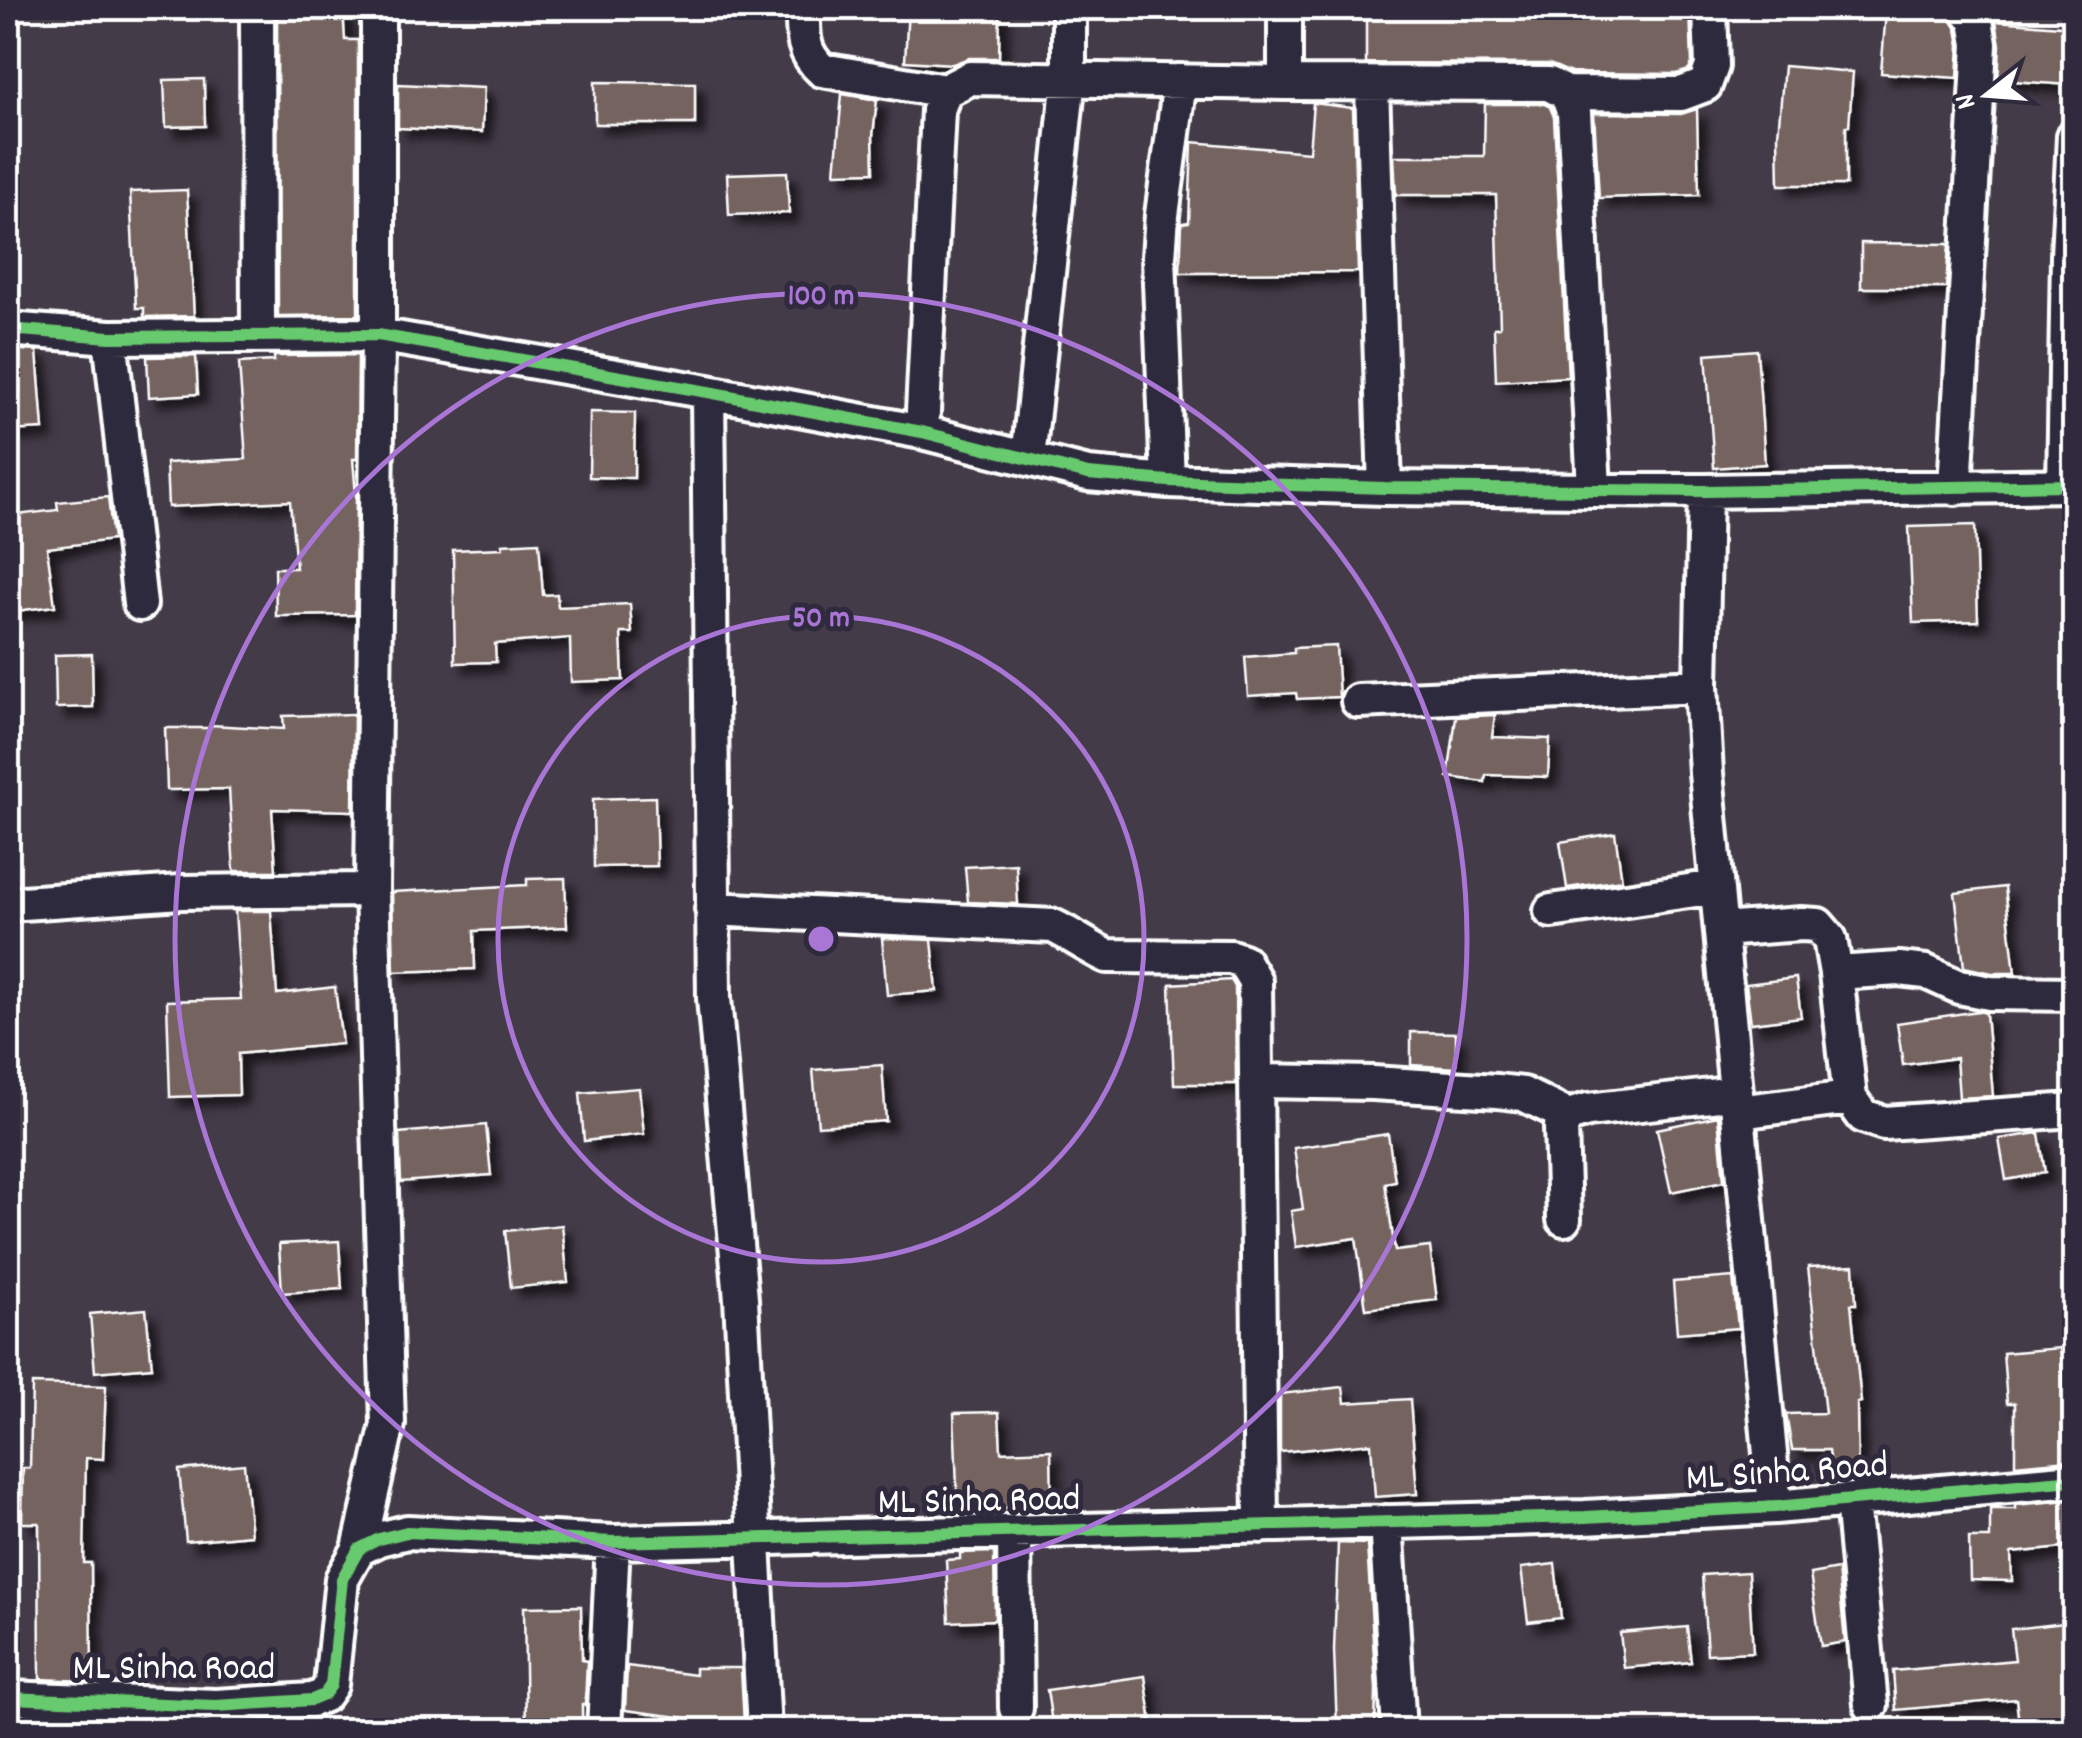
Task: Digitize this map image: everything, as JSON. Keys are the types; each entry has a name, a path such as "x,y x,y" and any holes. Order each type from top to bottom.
{"street":[{"path":"257,8 258,334"},
{"path":"359,1549 388,1424 372,890 378,8"},
{"path":"803,8 804,46 812,62 822,70 945,91 970,78 1069,78 1372,85 1549,84 1566,93 1680,94 1705,85 1712,66 1710,8"},
{"path":"1028,459 1069,78 1069,8"},
{"path":"1285,8 1285,83"},
{"path":"1955,488 1980,44 1976,21 1966,8"},
{"path":"1168,482 1159,257 1180,81"},
{"path":"1372,85 1384,488"},
{"path":"922,432 938,110 945,91"},
{"path":"1566,93 1574,112 1594,488"},
{"path":"8,329 110,336 378,334 922,432 1088,474 1168,482 1705,491 2070,486 2074,136"},
{"path":"110,336 140,604"},
{"path":"708,392 714,998 740,1300 764,1730"},
{"path":"1705,491 1700,686 1706,774 1775,1507"},
{"path":"1358,701 1700,686"},
{"path":"1551,910 1716,887"},
{"path":"8,904 181,892 372,890"},
{"path":"712,909 1053,926 1107,956 1231,957 1243,961 1255,981 1261,1526"},
{"path":"1720,930 1818,925 1830,939 1850,1098 1862,1116 1884,1123 2074,1110"},
{"path":"1836,974 1899,969 1926,972 1959,988 1990,993 2074,994"},
{"path":"1256,1081 1497,1091 1523,1094 1568,1116"},
{"path":"1564,1219 1561,1127 1568,1116 1588,1110 1850,1098"},
{"name":"ML Sinha Road","path":"8,1698 216,1718 312,1700 324,1695 332,1685 342,1579 359,1549 407,1532 614,1542 1585,1517 1775,1507 2074,1480"},
{"path":"1852,1500 1871,1705"},
{"path":"1386,1522 1399,1730"},
{"path":"1014,1532 1016,1708"},
{"path":"604,1730 614,1542"}],"building":[{"path":"277,8 343,8 345,40 358,40 358,315 278,316"},
{"path":"908,8 1000,8 999,58 969,58 953,64 905,61"},
{"path":"1366,8 1690,8 1692,63 1689,70 1677,74 1571,73 1549,64 1366,63"},
{"path":"1886,11 1948,15 1957,29 1960,45 1958,78 1881,73"},
{"path":"1996,21 2073,27 2069,85 1998,80 2000,45"},
{"path":"1784,66 1853,72 1846,126 1846,185 1779,185 1778,135"},
{"path":"204,79 205,126 166,127 164,80"},
{"path":"595,82 695,83 695,124 595,124"},
{"path":"398,84 484,88 482,132 398,128"},
{"path":"842,94 877,100 874,172 835,173"},
{"path":"1313,103 1353,108 1358,272 1180,273 1182,223 1189,222 1192,142 1309,152"},
{"path":"1485,104 1544,104 1554,117 1568,377 1496,381 1494,328 1500,327 1496,195 1396,195 1394,156 1484,156"},
{"path":"1697,109 1699,195 1599,198 1594,113 1681,114"},
{"path":"787,172 789,213 729,215 727,174"},
{"path":"187,190 194,316 144,317 144,308 136,308 130,192"},
{"path":"1861,243 1949,244 1946,288 1861,288"},
{"path":"8,349 37,351 43,429 8,431"},
{"path":"1757,350 1765,464 1714,468 1706,354"},
{"path":"358,355 357,459 353,459 355,615 276,616 275,568 296,568 290,501 168,507 166,463 246,459 239,363 274,361 274,356"},
{"path":"196,356 198,394 149,397 147,357"},
{"path":"590,412 635,413 634,478 589,477"},
{"path":"108,497 113,540 47,548 55,606 8,612 8,516 58,510 57,502"},
{"path":"1975,525 1978,621 1913,623 1909,527"},
{"path":"539,542 543,595 557,594 558,607 630,604 632,633 621,633 623,680 571,682 570,638 495,644 496,662 455,663 453,550"},
{"path":"1336,646 1339,697 1297,699 1296,693 1248,696 1245,657 1294,653 1294,648"},
{"path":"92,654 93,707 56,708 55,655"},
{"path":"354,714 353,811 272,809 276,871 234,871 229,789 167,790 165,728 210,725 284,729 283,716"},
{"path":"1495,715 1492,737 1550,739 1548,777 1486,775 1485,782 1448,777 1456,717"},
{"path":"655,797 657,866 594,867 593,799"},
{"path":"1615,833 1622,880 1567,888 1560,842"},
{"path":"1016,864 1018,904 968,902 965,867"},
{"path":"565,878 567,927 474,931 475,969 394,972 392,892 527,885 527,879"},
{"path":"2005,887 2015,973 1964,967 1955,893"},
{"path":"235,911 271,911 277,994 335,987 342,1044 238,1054 239,1095 170,1097 167,1001 241,999"},
{"path":"882,938 932,940 937,991 887,995"},
{"path":"1796,978 1801,1017 1751,1023 1746,984"},
{"path":"1231,980 1235,987 1236,1084 1174,1084 1170,984"},
{"path":"1986,1013 1993,1096 1959,1098 1956,1058 1903,1065 1897,1023"},
{"path":"1411,1032 1456,1033 1456,1068 1411,1065"},
{"path":"882,1065 886,1121 818,1126 813,1070"},
{"path":"639,1088 644,1134 584,1141 580,1093"},
{"path":"1718,1116 1724,1181 1671,1192 1657,1129"},
{"path":"486,1125 491,1175 401,1182 399,1133"},
{"path":"2039,1133 2045,1173 2006,1180 1999,1139"},
{"path":"1388,1134 1395,1181 1385,1183 1395,1251 1430,1247 1437,1300 1366,1309 1356,1238 1296,1247 1291,1211 1303,1209 1294,1148"},
{"path":"562,1225 568,1282 511,1288 505,1231"},
{"path":"339,1241 342,1289 282,1293 279,1244"},
{"path":"1854,1265 1856,1304 1851,1304 1861,1402 1857,1403 1858,1479 1833,1482 1829,1450 1792,1450 1786,1414 1825,1413 1808,1267"},
{"path":"1733,1277 1738,1328 1677,1333 1673,1282"},
{"path":"146,1309 152,1367 95,1372 90,1314"},
{"path":"2060,1348 2069,1413 2069,1460 2015,1465 2015,1403 2007,1403 2003,1353"},
{"path":"32,1384 106,1386 103,1459 86,1458 84,1563 91,1563 92,1679 86,1681 40,1679 39,1523 22,1523 23,1468 30,1468"},
{"path":"1343,1387 1345,1403 1410,1399 1417,1494 1375,1497 1371,1443 1280,1452 1280,1394"},
{"path":"999,1412 1001,1452 1051,1450 1052,1507 958,1513 954,1413"},
{"path":"244,1464 251,1535 186,1541 179,1470"},
{"path":"2069,1500 2069,1508 2074,1508 2074,1547 2011,1553 2012,1581 1970,1580 1969,1538 1990,1538 1990,1509"},
{"path":"1338,1543 1367,1544 1375,1730 1337,1730 1334,1650"},
{"path":"994,1552 995,1620 949,1622 946,1560 960,1559 960,1553"},
{"path":"1555,1564 1561,1618 1528,1622 1521,1568"},
{"path":"1838,1569 1845,1642 1821,1646 1810,1574"},
{"path":"1748,1572 1753,1652 1707,1654 1702,1575"},
{"path":"581,1606 582,1660 587,1661 582,1730 526,1730 524,1607"},
{"path":"2074,1622 2074,1717 2019,1723 2016,1699 1896,1710 1893,1671 2015,1660 2011,1629"},
{"path":"1687,1627 1691,1662 1624,1668 1620,1633"},
{"path":"627,1666 695,1675 695,1668 741,1668 744,1724 696,1724 696,1719 625,1710"},
{"path":"1145,1676 1153,1730 1053,1730 1047,1690"},
{"path":"45,1719 85,1721 85,1730 45,1730"}],"cycle path":[{"path":"8,329 110,337 378,335 922,432 1088,474 1168,481 1705,491 2074,485"},
{"path":"8,1698 216,1706 312,1700 324,1695 331,1685 342,1579 359,1549 407,1532 613,1542 1585,1517 1775,1507 2074,1480"}]}
